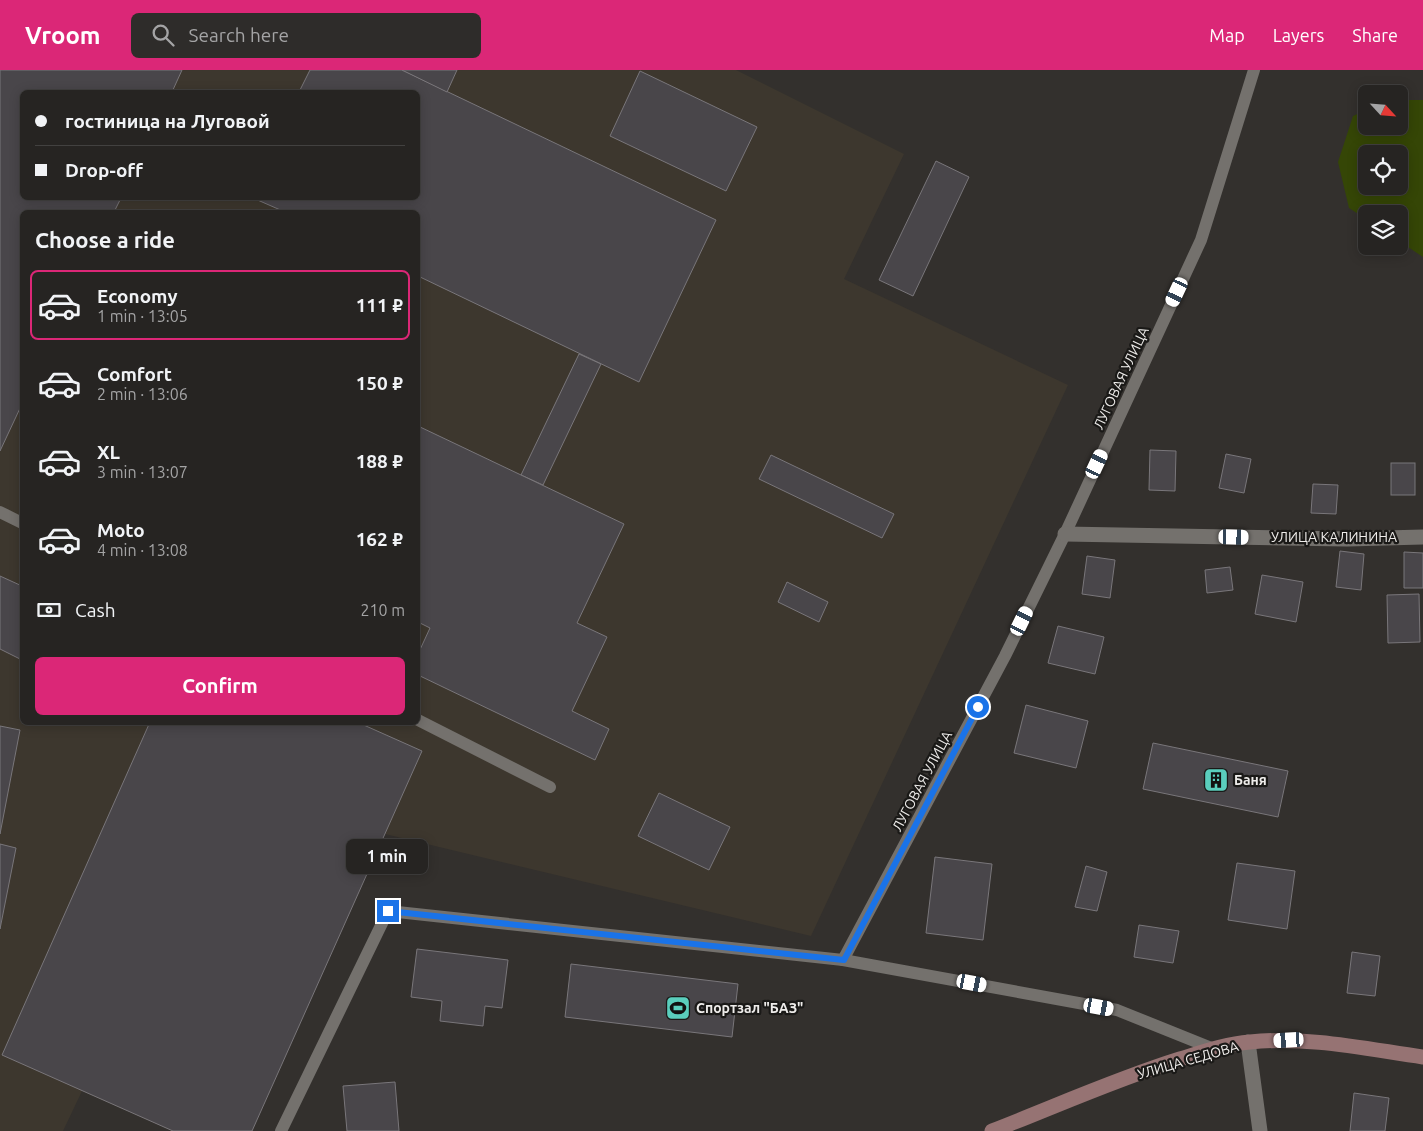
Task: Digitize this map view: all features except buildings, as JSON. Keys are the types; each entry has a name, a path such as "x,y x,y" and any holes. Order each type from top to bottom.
{"main road":[{"name":"УЛИЦА СЕДОВА","path":"992,1131 1153,1068 1214,1049 1248,1042 1289,1040 1342,1045 1423,1057"}],"street":[{"name":"УЛИЦА КАЛИНИНА","path":"1065,534 1347,539 1423,537"},
{"path":"1248,1042 1260,1131"}],"lane":[{"name":"ЛУГОВАЯ УЛИЦА","path":"844,960 1005,656 1065,534 1201,240 1254,70"},
{"path":"0,512 20,522"},
{"path":"420,721 550,786"},
{"path":"281,1131 388,911 844,960 1117,1010 1214,1049"}],"shaded area":[{"path":"0,70 736,70 904,154 844,279 1068,385 811,936 385,834 252,1131 173,1131 82,1091 63,1131 0,1131"}],"green space":[{"path":"1408,100 1423,100 1423,257 1408,247 1408,205 1358,205 1358,214 1349,208 1338,162 1353,116 1358,114 1358,135 1408,135"}],"place":[{"name":"Баня","path":"1216,780"},
{"name":"Спортзал \"БАЗ\"","path":"678,1008"}],"route":[{"path":"388,911 844,960 978,707"}]}
